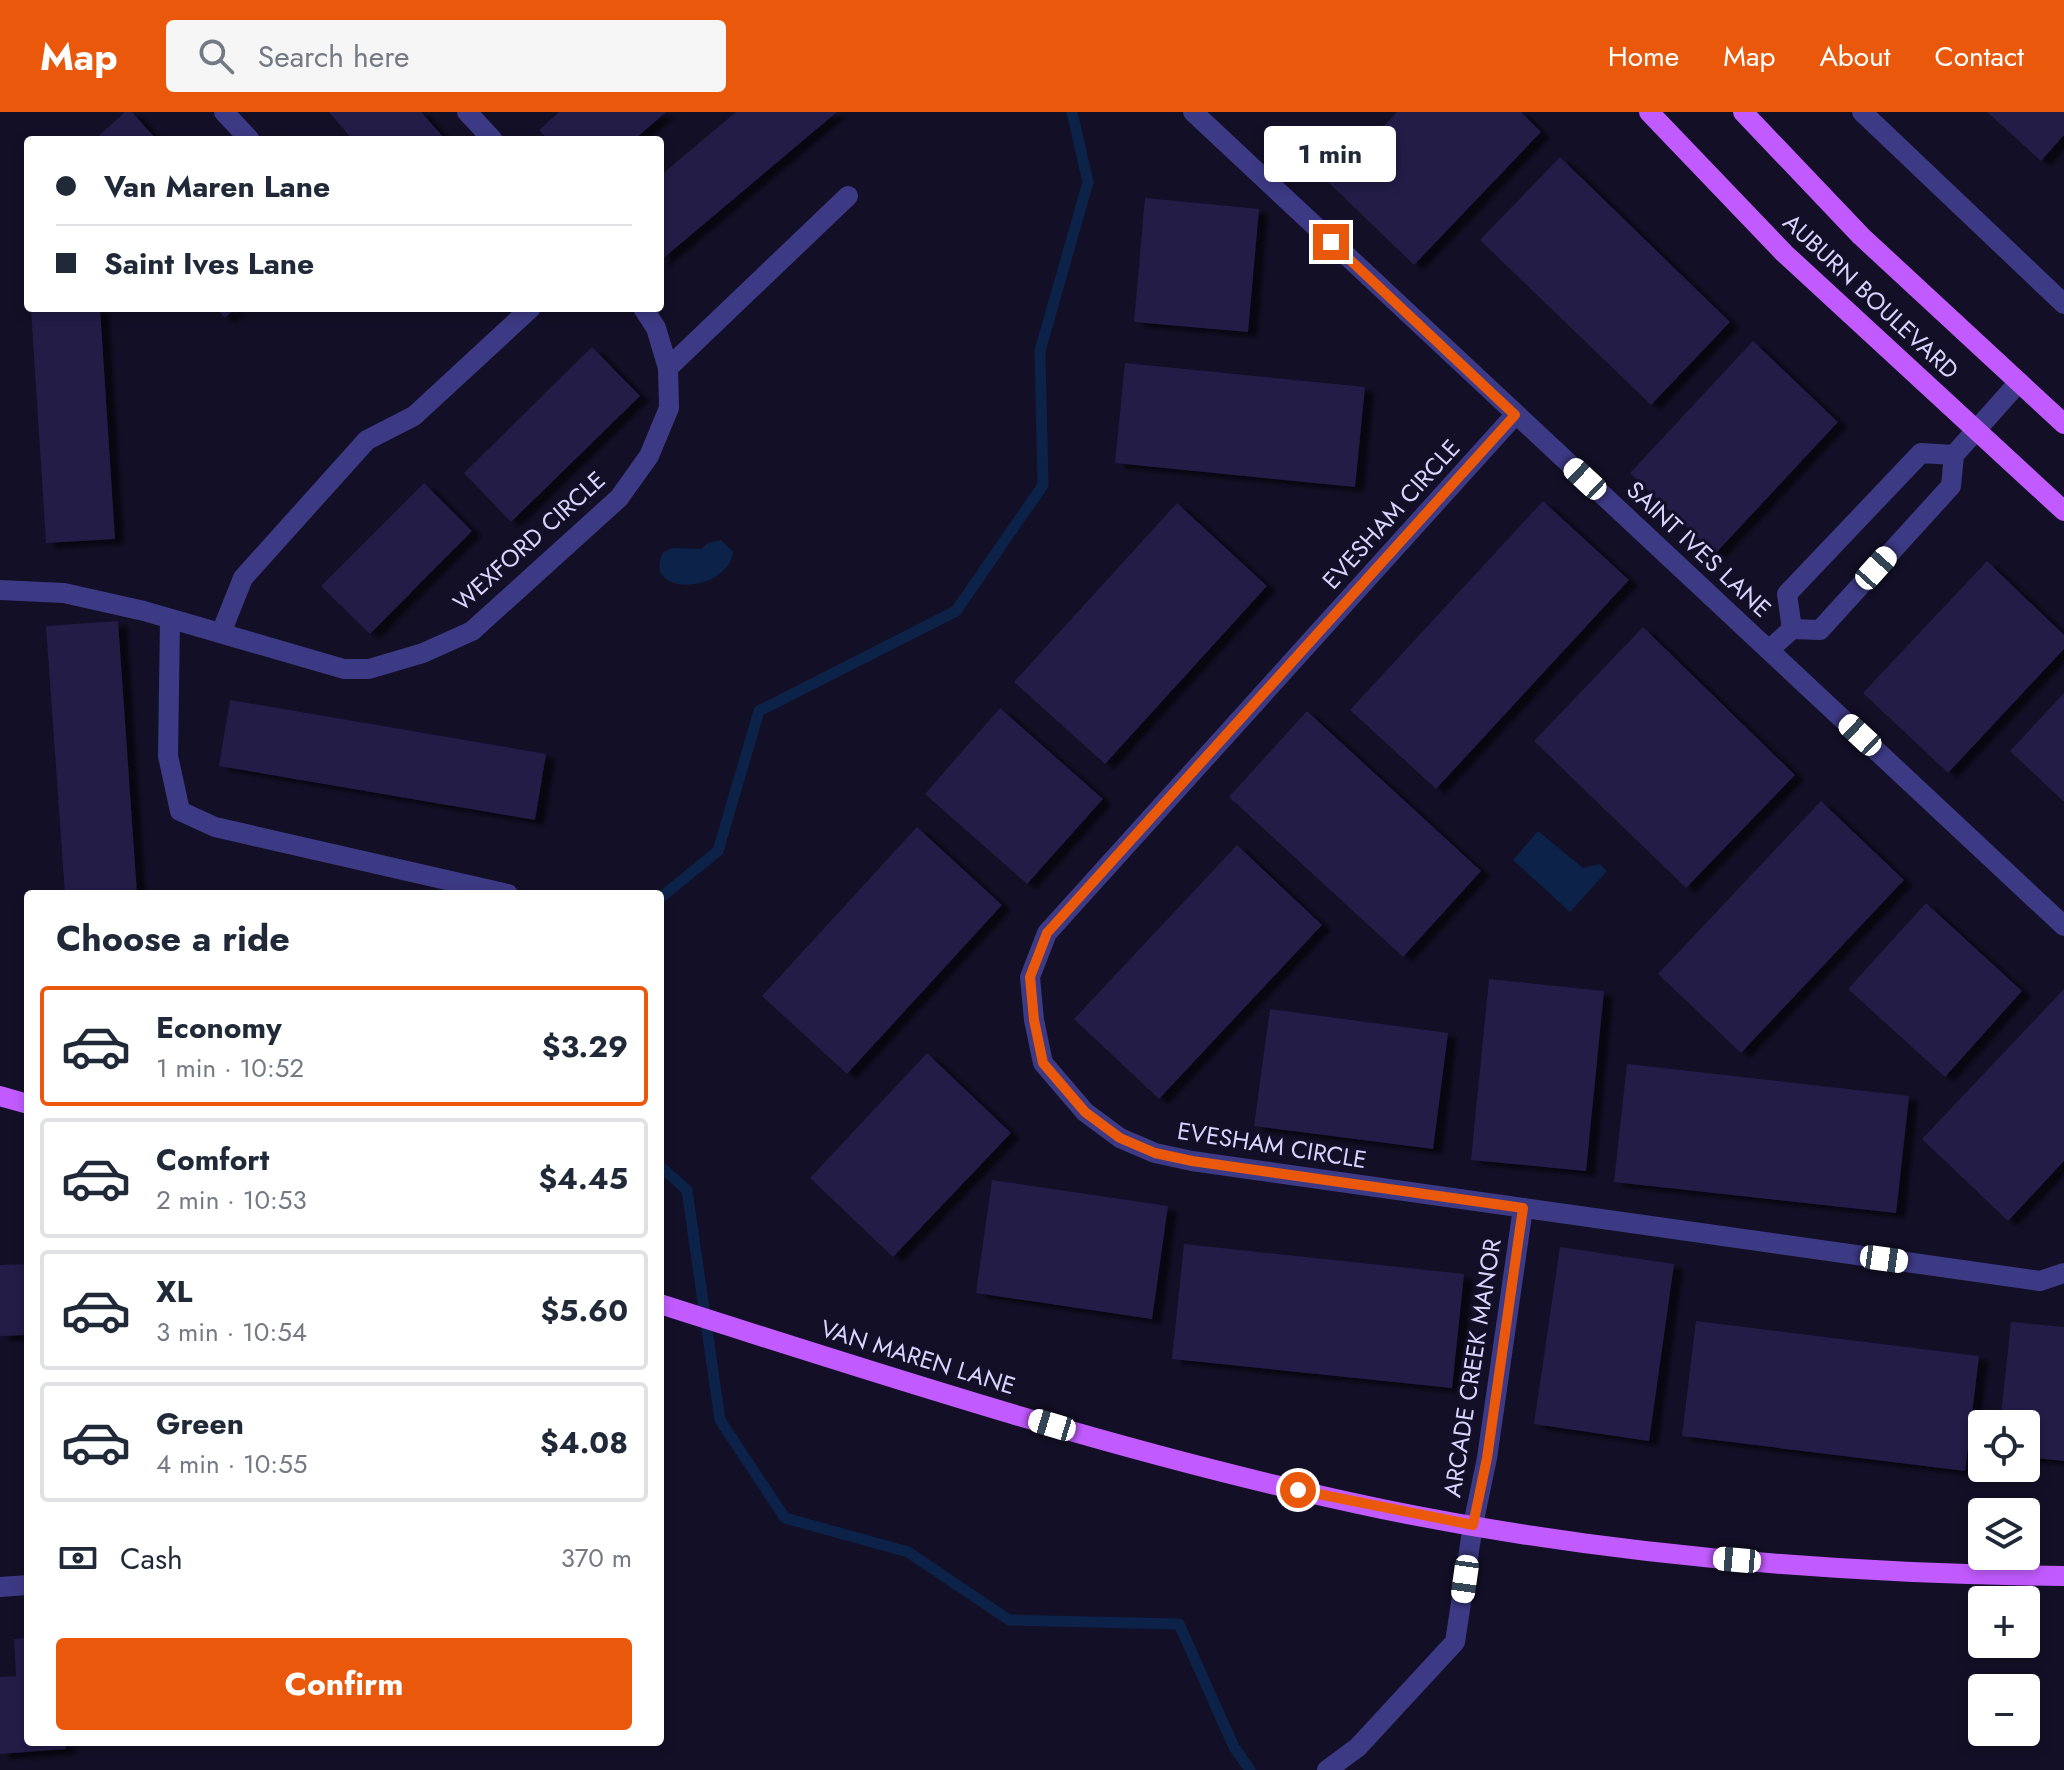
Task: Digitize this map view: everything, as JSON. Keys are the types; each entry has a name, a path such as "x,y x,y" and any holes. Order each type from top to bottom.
{"main road":[{"name":"AUBURN BOULEVARD","path":"1649,112 1784,253 2064,511"},
{"name":"AUBURN BOULEVARD","path":"1743,112 1861,236 2064,424"},
{"path":"0,1096 24,1103"},
{"name":"VAN MAREN LANE","path":"664,1305 1052,1425 1270,1483 1473,1525 1675,1554 1799,1566 1970,1575 2064,1576"}],"street":[{"path":"224,112 246,136"},
{"path":"467,112 489,136"},
{"name":"SAINT IVES LANE","path":"1193,112 2064,926"},
{"path":"1862,112 2064,304"},
{"path":"668,368 848,196"},
{"path":"221,633 243,578 367,440 414,416 527,312"},
{"name":"WEXFORD CIRCLE","path":"0,590 64,593 170,619 344,669 369,669 423,653 472,631 619,498 649,456 669,408 668,368 656,328 646,312"},
{"path":"1769,650 1792,629 1820,630 1951,486 1954,455 2019,382"},
{"name":"EVESHAM CIRCLE","path":"1515,415 1047,933 1030,977 1034,1020 1043,1063 1085,1112 1120,1138 1155,1153 1192,1161 2040,1281 2064,1273"},
{"path":"1792,629 1787,594 1921,453 1954,455"},
{"path":"170,619 168,756 180,811 215,827 491,890"},
{"name":"ARCADE CREEK MANOR","path":"1327,1770 1358,1747 1455,1642 1487,1458 1523,1208"},
{"path":"0,1587 24,1585"}],"water":[{"path":"721,540 733,552 728,566 717,576 688,585 674,583 664,577 659,567 663,552 673,548 701,549 708,543"},
{"path":"1538,831 1583,868 1600,864 1607,871 1570,912 1513,860"}],"building":[{"path":"125,112 132,112 153,136 98,136"},
{"path":"329,112 421,112 442,136 350,136"},
{"path":"559,112 666,112 639,136 544,136 539,130"},
{"path":"736,112 837,112 664,258 664,173"},
{"path":"1397,112 1521,112 1541,132 1414,265 1329,183"},
{"path":"1987,112 2064,112 2064,135 2041,161"},
{"path":"1560,157 1730,322 1651,405 1480,240"},
{"path":"1145,198 1259,209 1248,332 1134,322"},
{"path":"31,312 100,312 115,539 46,543"},
{"path":"1753,341 1838,422 1715,554 1630,473"},
{"path":"592,347 640,396 511,522 464,473"},
{"path":"1125,363 1365,387 1355,487 1115,463"},
{"path":"424,483 472,531 370,634 321,586"},
{"path":"1543,501 1629,580 1436,789 1350,710"},
{"path":"1177,503 1267,586 1105,764 1014,682"},
{"path":"1987,561 2064,635 2064,649 1948,773 1863,693"},
{"path":"118,621 137,890 65,890 46,626"},
{"path":"1643,627 1795,775 1686,888 1534,741"},
{"path":"2064,693 2064,802 2010,751"},
{"path":"230,700 546,754 535,820 219,766"},
{"path":"1000,708 1103,799 1027,884 925,794"},
{"path":"1307,711 1481,871 1403,957 1229,797"},
{"path":"1821,801 1904,880 1741,1053 1658,974"},
{"path":"917,827 1002,905 847,1074 762,996"},
{"path":"1237,845 1322,925 1159,1099 1074,1019"},
{"path":"1926,903 2022,991 1945,1077 1848,989"},
{"path":"1489,979 1604,991 1586,1171 1471,1160"},
{"path":"2064,989 2064,1161 2008,1221 1922,1139"},
{"path":"1270,1009 1448,1033 1433,1149 1254,1126"},
{"path":"927,1053 1011,1133 893,1257 810,1178"},
{"path":"1627,1064 1909,1096 1896,1213 1614,1182"},
{"path":"992,1180 1168,1206 1152,1319 976,1293"},
{"path":"1184,1244 1464,1274 1452,1388 1172,1359"},
{"path":"1560,1247 1674,1264 1649,1441 1534,1424"},
{"path":"24,1264 24,1335 0,1336 0,1265"},
{"path":"1696,1321 1979,1356 1972,1410 1968,1410 1965,1471 1682,1436"},
{"path":"2011,1322 2064,1327 2064,1461 2040,1458 2040,1410 2002,1410"},
{"path":"24,1638 24,1746 66,1746 66,1749 0,1754 0,1677 16,1676 14,1639"}],"waterway":[{"path":"664,895 718,851 759,711 956,611 1043,485 1040,351 1088,182 1072,112"},
{"path":"664,1170 687,1190 720,1420 785,1518 908,1552 1009,1620 1179,1624 1234,1747 1250,1770"}],"route":[{"path":"1298,1490 1473,1525 1487,1458 1523,1208 1192,1161 1155,1153 1120,1138 1085,1112 1043,1063 1034,1020 1030,977 1047,933 1515,415 1331,242"}]}
